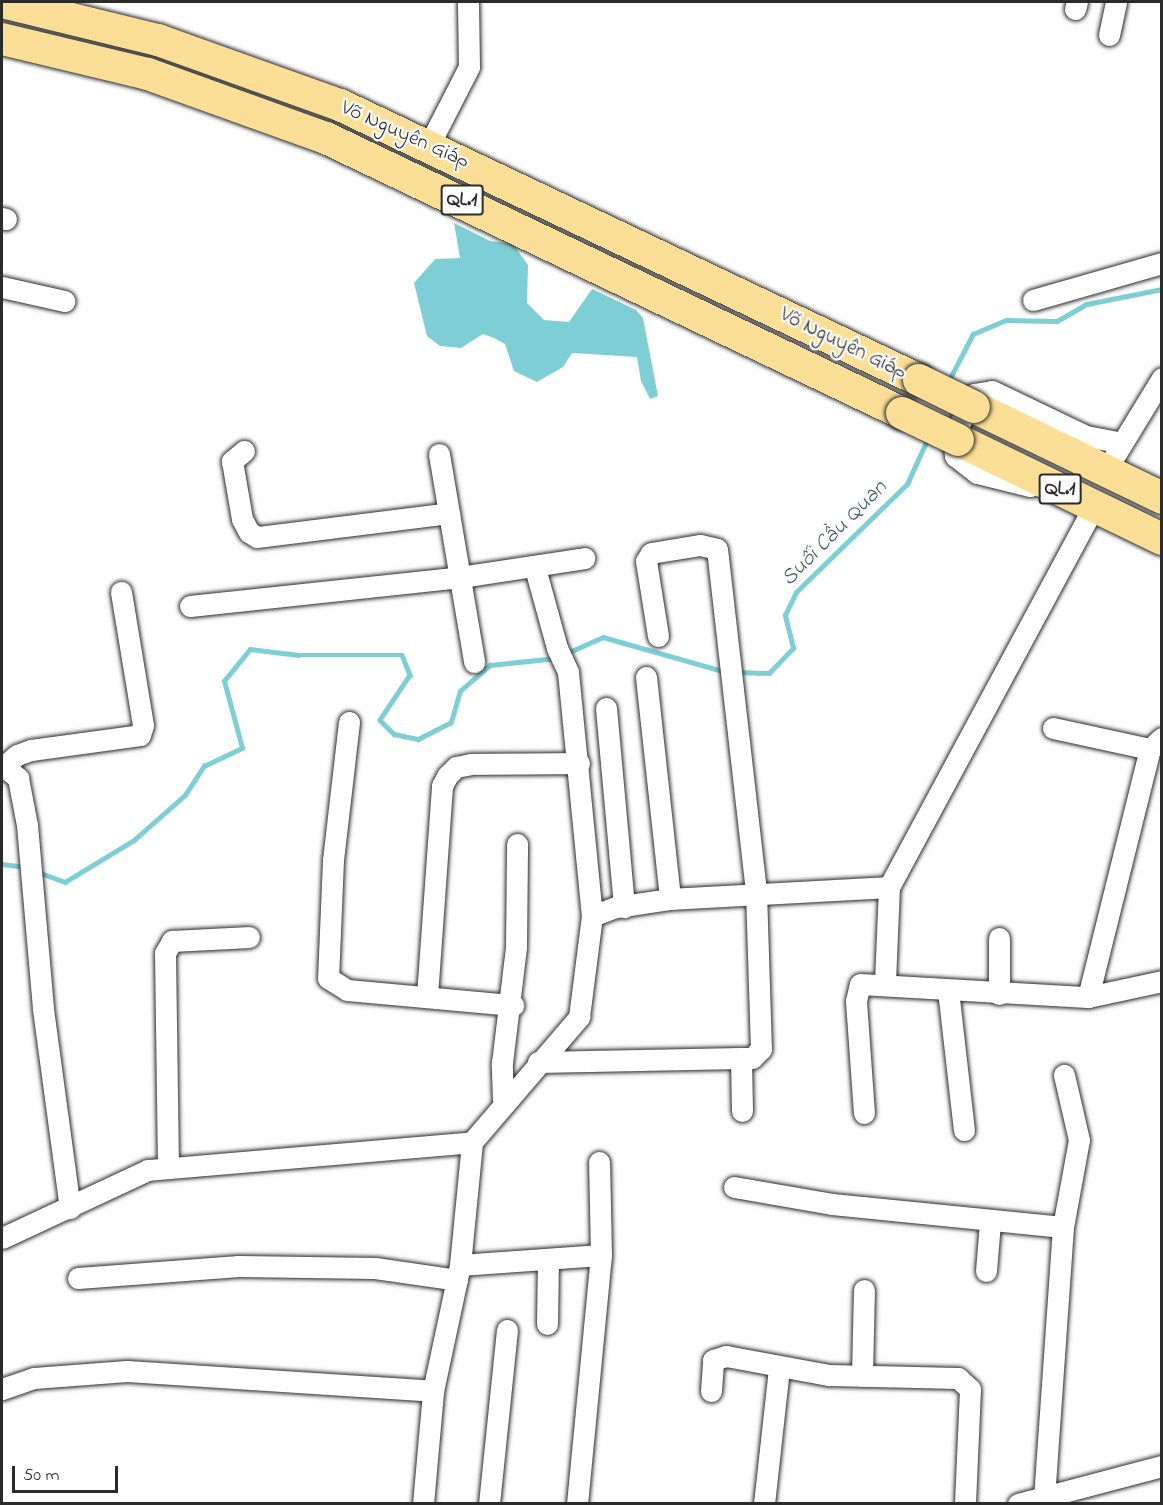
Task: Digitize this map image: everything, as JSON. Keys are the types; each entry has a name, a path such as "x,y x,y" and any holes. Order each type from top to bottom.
{"highway":[{"name":"Võ Nguyên Giáp","path":"2,2 158,40 340,105 429,145 1107,472"},
{"name":"Võ Nguyên Giáp","path":"2,39 148,74 326,138 958,440 1092,509"},
{"name":"QL.1","path":"1107,472 1161,498"},
{"name":"QL.1","path":"1092,509 1161,538"}],"street":[{"path":"429,145 469,67 468,2"},
{"path":"1109,35 1116,2"},
{"path":"1033,300 1161,263"},
{"path":"2,287 64,301"},
{"path":"1107,472 1121,443 1161,378"},
{"path":"885,982 889,887 1092,509 1041,490 970,470 952,451 953,437 974,394 992,391 1086,436 1121,443"},
{"path":"244,451 232,461 243,519 249,532 257,537 449,513"},
{"path":"438,454 474,662"},
{"path":"537,1062 752,1058 761,1049 756,891 717,549 700,545 651,554 646,561 658,636"},
{"path":"190,606 535,568 584,558"},
{"path":"423,1503 433,1390 459,1273 472,1142 503,1100 579,1017 592,916 579,763 568,672 557,648 535,568"},
{"path":"3,766 31,750 140,735 143,725 121,592"},
{"path":"646,677 670,899"},
{"path":"606,708 624,907"},
{"path":"349,722 333,860 328,978 347,990 513,1005"},
{"path":"1053,728 1156,744 1088,997"},
{"path":"428,996 442,786 447,776 456,767 471,765 579,763"},
{"path":"3,766 14,771 21,788 70,1208"},
{"path":"503,1100 502,1063 513,1005 517,844"},
{"path":"592,916 624,907 670,899 756,891 889,887"},
{"path":"168,1167 165,953 172,941 249,938"},
{"path":"999,938 999,994"},
{"path":"864,1113 856,993 867,981 999,994 1088,997 1161,980"},
{"path":"948,990 964,1130"},
{"path":"741,1058 742,1112"},
{"path":"1044,1496 1063,1227 1079,1140 1064,1075"},
{"path":"2,1238 148,1170 472,1142"},
{"path":"577,1503 601,1255 599,1162"},
{"path":"734,1187 832,1204 990,1222 1063,1227"},
{"path":"987,1271 990,1222"},
{"path":"78,1278 239,1266 375,1268 459,1273 548,1259 601,1255"},
{"path":"547,1324 548,1259"},
{"path":"862,1376 864,1290"},
{"path":"489,1503 507,1330"},
{"path":"711,1390 711,1366 719,1356 779,1368 862,1376 958,1378 967,1383 971,1413 965,1503"},
{"path":"764,1503 779,1368"},
{"path":"2,1389 34,1378 128,1371 433,1390"},
{"path":"1018,1503 1161,1466"}],"water":[{"path":"454,223 490,241 513,244 528,265 527,303 544,320 569,322 592,289 636,310 643,318 658,396 650,399 641,381 637,357 572,353 563,367 537,382 514,371 505,344 494,338 483,334 461,348 440,346 427,336 414,283 435,259 460,258"}],"waterway":[{"name":"Suối Cầu Quan","path":"948,382 973,334 1006,320 1057,321 1087,304 1162,289"},
{"name":"Suối Cầu Quan","path":"738,672 769,673 793,648 785,615 796,592 907,484 928,438"},
{"name":"Suối Cầu Quan","path":"567,653 603,637 726,672"},
{"name":"Suối Cầu Quan","path":"38,872 65,882 134,840 185,795 204,766 242,748 224,681 250,649 299,655 402,655 410,675 380,720 394,734 418,739 451,722 460,691 490,665 557,658"},
{"name":"Suối Cầu Quan","path":"2,864 25,867"}]}
